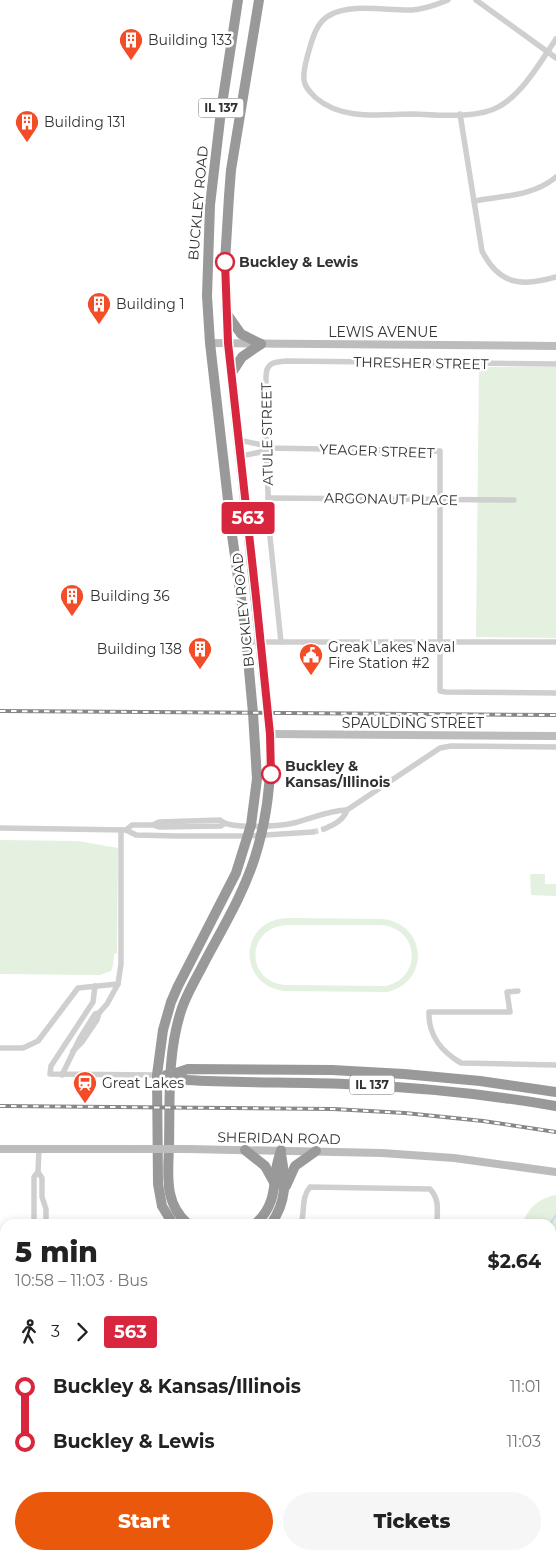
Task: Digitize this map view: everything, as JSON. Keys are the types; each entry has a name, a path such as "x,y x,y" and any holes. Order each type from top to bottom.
{"highway":[{"name":"BUCKLEY ROAD","path":"170,1219 162,1206 158,1184 157,1075 163,1030 171,1002 232,882 249,836 257,779 246,642 210,343 207,273 210,205 221,111 238,0"},
{"name":"BUCKLEY ROAD","path":"183,1219 178,1213 169,1191 170,1075 175,1037 181,1010 240,895 251,868 263,830 271,774 270,734 228,343 225,262 231,170 259,0"},
{"path":"210,205 228,206"},
{"path":"226,314 241,334 261,344 242,357 231,374"},
{"name":"IL 137","path":"170,1075 188,1069 332,1070 438,1077 556,1092"},
{"name":"IL 137","path":"157,1075 170,1075 186,1080 346,1084 411,1088 492,1096 556,1106"},
{"path":"245,1150 265,1166 275,1185"},
{"path":"260,1219 269,1207 281,1150"},
{"path":"281,1150 285,1190"},
{"path":"274,1219 280,1208 289,1176 295,1166 316,1151"}],"main road":[{"name":"LEWIS AVENUE","path":"210,343 556,346"},
{"name":"SPAULDING STREET","path":"270,734 556,736"},
{"name":"SHERIDAN ROAD","path":"0,1148 281,1150 382,1153 454,1158 556,1172"}],"street":[{"path":"448,0 431,7 414,10 341,10 323,20 316,29 304,71 306,86 325,106 338,111 356,114 460,114 485,112 500,106 515,95 556,40"},
{"path":"476,0 556,58"},
{"path":"460,114 482,250 487,263 508,280 522,283 538,282 556,277"},
{"path":"474,201 529,192 540,188 556,177"},
{"name":"THRESHER STREET","path":"287,361 556,364"},
{"name":"ATULE STREET","path":"282,642 270,536 266,448 266,371 269,364 287,361"},
{"path":"239,440 262,445 266,448 261,452 241,456"},
{"name":"YEAGER STREET","path":"266,448 440,450 440,500"},
{"name":"ARGONAUT PLACE","path":"268,498 514,500"},
{"path":"440,500 439,685 441,691 556,693"},
{"path":"246,642 556,642"},
{"path":"0,828 123,830 136,835 249,836 263,830 347,810 440,748 451,746 556,747"},
{"path":"324,829 337,823 347,810"},
{"path":"123,830 132,825 153,825 159,822 220,820 224,824 251,825 263,830 314,832"},
{"path":"62,1074 73,1051 98,1020 99,1013 107,1004 118,984 121,964 123,830"},
{"path":"0,1048 23,1048 38,1041 75,990 81,986 118,984"},
{"path":"95,986 93,1002 51,1066 50,1074 157,1075"},
{"path":"518,991 507,992 510,1012 429,1012 429,1021 436,1042 461,1063 556,1065"},
{"path":"34,1219 34,1177 38,1172 39,1149"},
{"path":"38,1172 42,1178 46,1219"},
{"path":"303,1219 305,1193 310,1187 430,1189 436,1196 437,1219"}],"green space":[{"path":"479,367 556,367 556,638 476,637"},
{"path":"0,840 78,841 118,848 117,953 114,954 111,971 100,975 0,974"},
{"path":"530,874 545,874 545,884 556,884 556,896 531,895"},
{"path":"286,918 382,919 397,923 408,931 415,941 418,953 417,966 411,977 401,986 387,992 285,991 269,987 258,978 252,966 250,954 252,941 259,930 270,922","holes":["286,925 382,925 394,928 403,935 409,944 412,954 411,964 406,973 398,981 386,986 285,985 272,981 263,974 257,965 258,944 263,935 273,928"]},
{"path":"556,1195 556,1219 524,1219 527,1213 539,1201"}],"waterway":[{"path":"553,1219 556,1215"}],"tunnel":[{"path":"313,832 324,829"}],"railway":[{"path":"0,711 556,715"},
{"path":"0,1106 333,1109 405,1113 483,1121 556,1132"}],"bus line":[{"name":"563","path":"225,262 228,343 270,734 271,774"}],"place":[{"name":"Building 133","path":"131,61"},
{"name":"Building 131","path":"27,143"},
{"name":"Buckley & Lewis","path":"225,262"},
{"name":"Building 1","path":"99,325"},
{"name":"Building 36","path":"72,617"},
{"name":"Building 138","path":"200,670"},
{"name":"Greak Lakes Naval Fire Station #2","path":"311,676"},
{"name":"Buckley & Kansas/Illinois","path":"271,774"},
{"name":"Great Lakes","path":"85,1104"}]}
